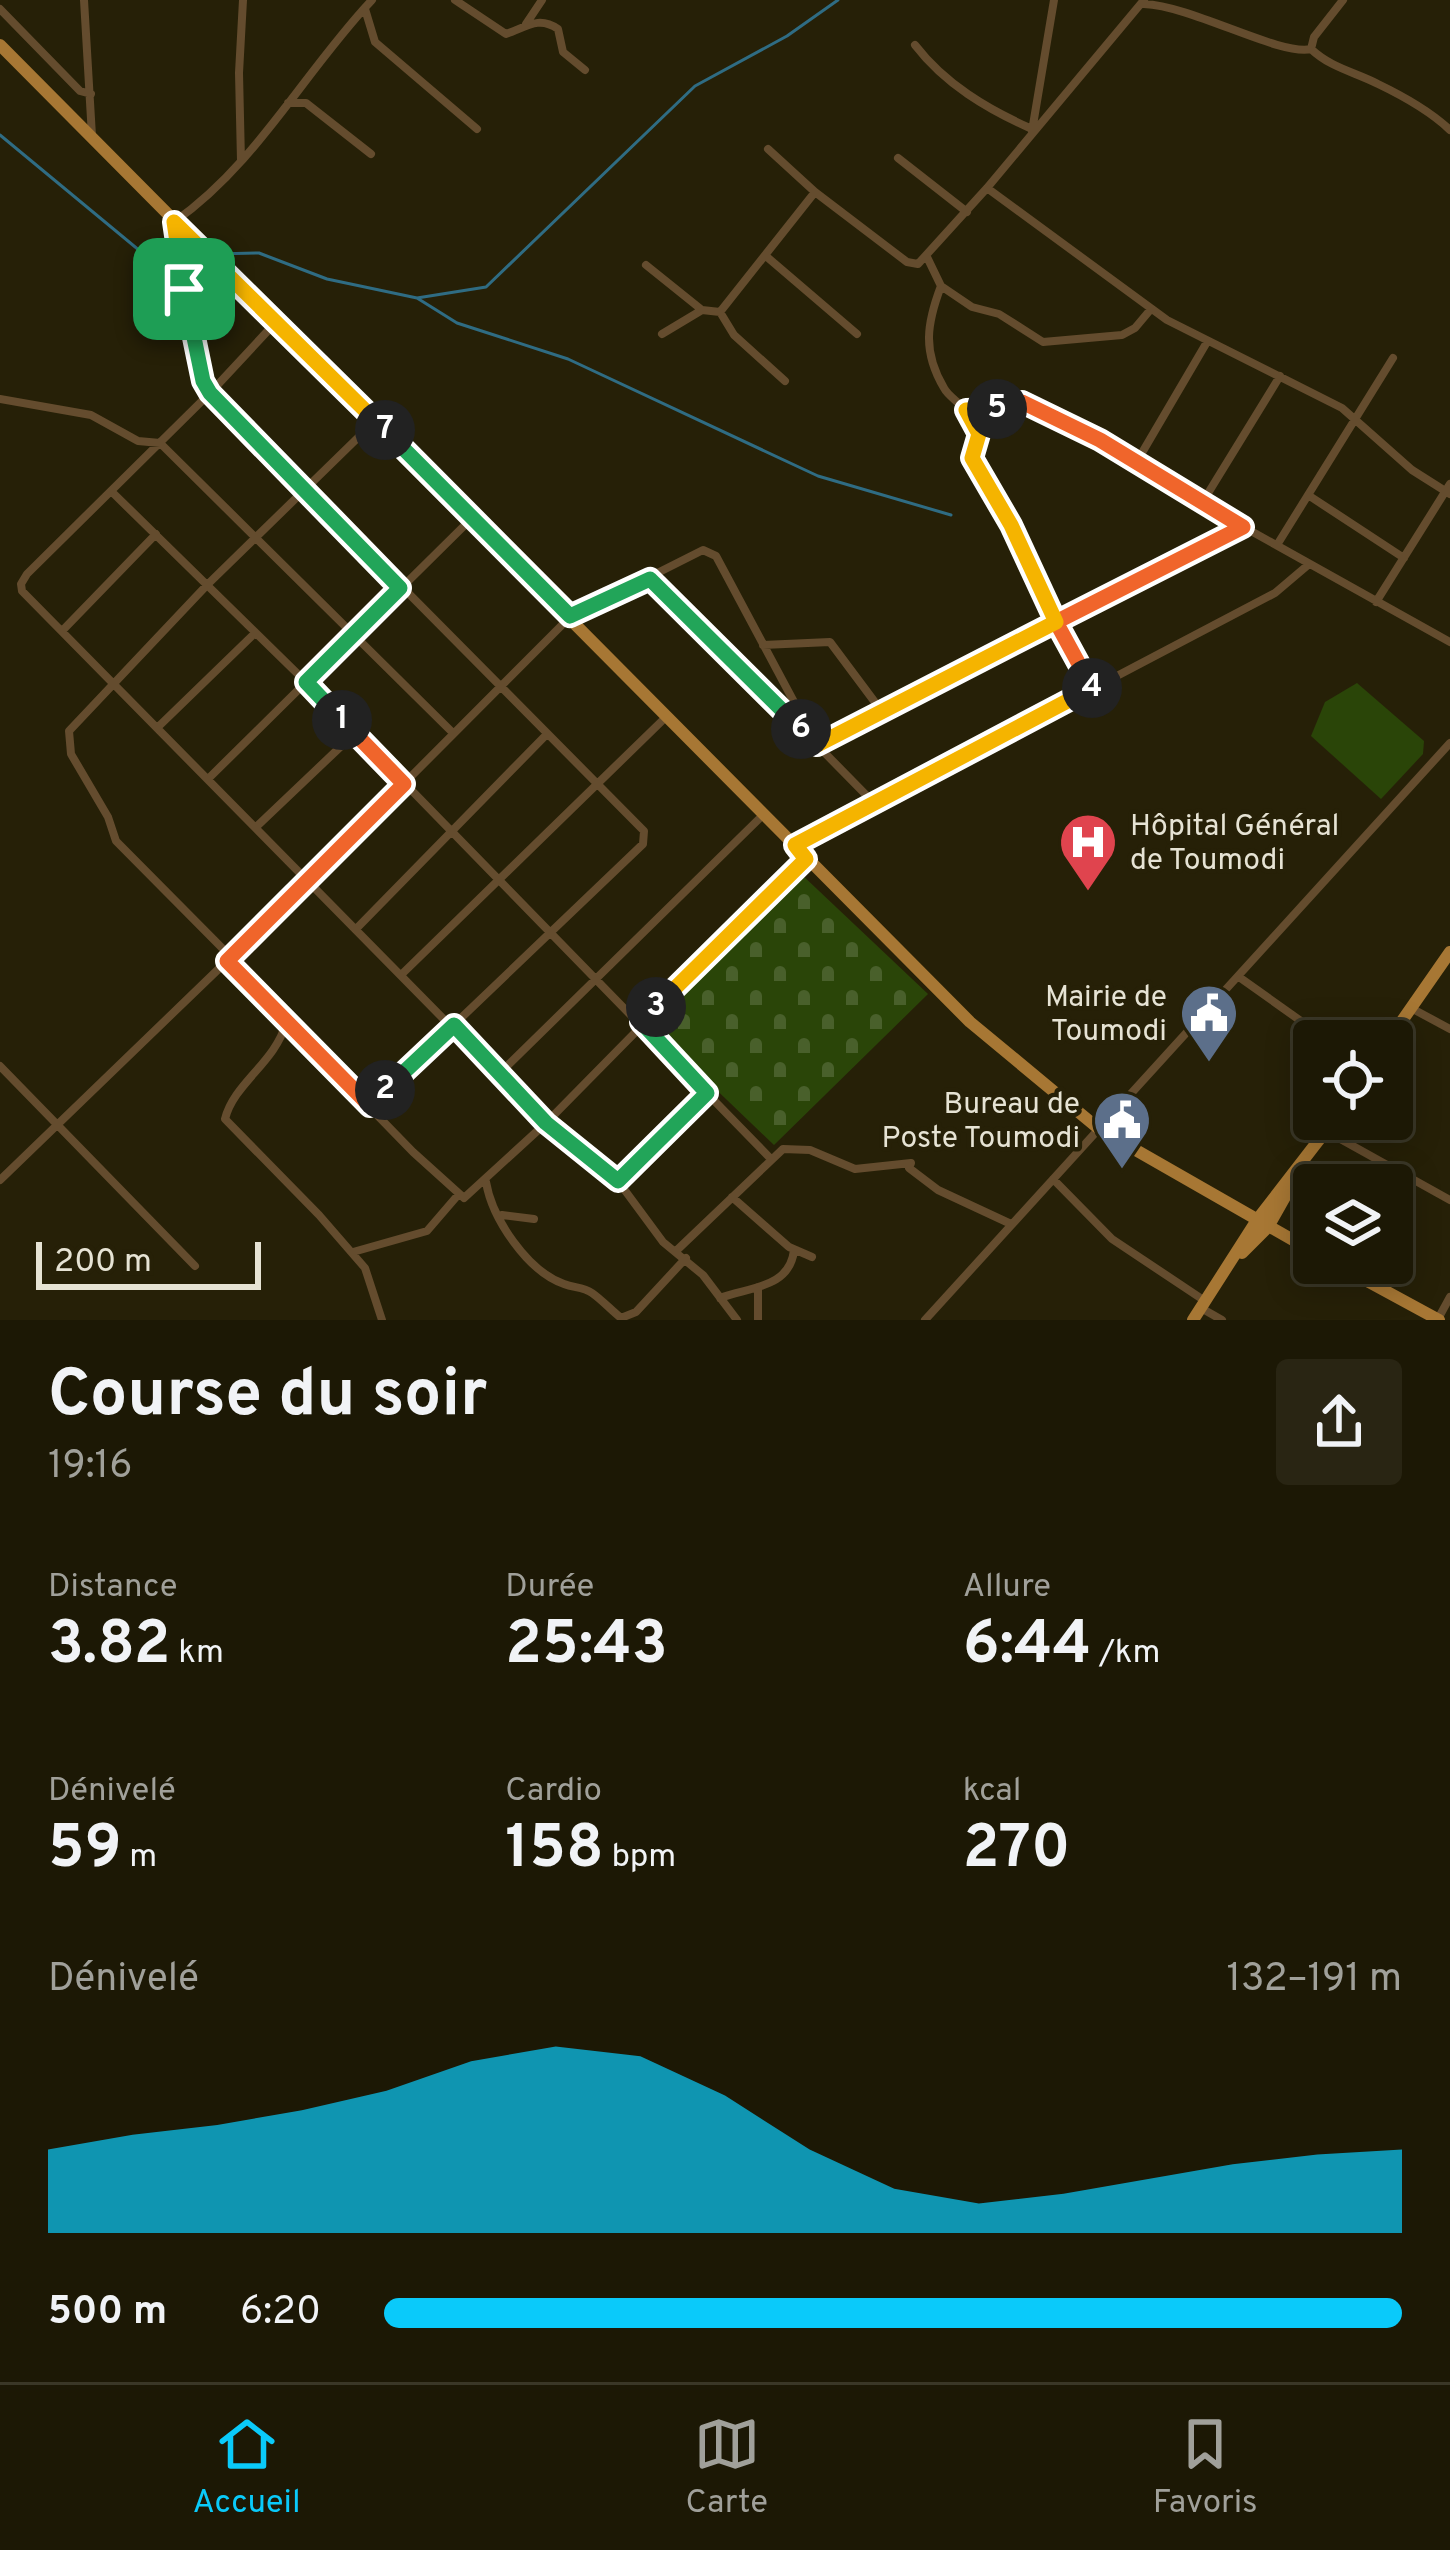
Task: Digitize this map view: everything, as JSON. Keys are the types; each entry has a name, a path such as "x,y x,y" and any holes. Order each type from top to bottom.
{"main road":[{"path":"0,45 970,1022 1099,1130 1293,1241"},
{"path":"1403,1020 1450,952"},
{"path":"1200,1310 1320,1140"},
{"path":"1372,1284 1438,1320"}],"street":[{"path":"83,0 92,138"},
{"path":"241,163 238,106 243,0"},
{"path":"455,0 502,33 526,23 542,0"},
{"path":"1032,133 1054,0"},
{"path":"1311,49 1314,37 1343,0"},
{"path":"768,148 815,192 908,262 918,264 1144,2 1208,18 1292,50 1311,49 1351,75 1378,83 1430,112 1450,130"},
{"path":"368,4 241,163 174,222 203,381 400,588 644,831 644,844 370,1106"},
{"path":"368,4 375,42 477,129"},
{"path":"0,9 80,91 91,94"},
{"path":"526,23 556,27 563,52 585,70"},
{"path":"914,45 935,71 1032,133"},
{"path":"286,103 306,103 371,154"},
{"path":"898,158 967,212"},
{"path":"988,188 1151,309 1207,342 1329,400 1412,470 1448,489 1376,602"},
{"path":"720,312 815,192"},
{"path":"767,257 857,334"},
{"path":"927,257 941,286 1043,342 1130,333 1151,309"},
{"path":"646,265 702,310 720,312"},
{"path":"941,286 930,308 930,350 944,390 966,410 979,434 972,458 1092,688"},
{"path":"662,334 702,310"},
{"path":"720,312 734,335 785,381"},
{"path":"276,322 21,584 22,591 546,1123 618,1181 663,1242 686,1258 737,1320"},
{"path":"1136,463 1207,342"},
{"path":"1277,546 1393,358"},
{"path":"1202,504 1280,376"},
{"path":"0,399 91,415 138,440 160,443 453,733"},
{"path":"966,410 991,412 1022,402 1100,440 1308,565 1449,639"},
{"path":"375,421 70,728 71,754 108,817 116,841 286,1021 464,1198 546,1123 806,859"},
{"path":"111,491 306,682 770,1158"},
{"path":"1308,495 1404,558"},
{"path":"208,779 471,519"},
{"path":"817,745 1243,527"},
{"path":"62,632 156,534"},
{"path":"0,1180 229,959 570,616 703,550 712,551 817,745 873,802"},
{"path":"795,845 1275,593 1308,565"},
{"path":"650,579 797,727 808,728"},
{"path":"158,728 255,633"},
{"path":"764,645 830,642 883,713"},
{"path":"402,974 668,715"},
{"path":"256,827 355,733"},
{"path":"357,928 548,734"},
{"path":"925,1320 1450,742"},
{"path":"499,1074 764,814"},
{"path":"1239,977 1299,1020"},
{"path":"1411,1008 1450,1029"},
{"path":"286,1021 277,1049 230,1104 225,1118 365,1268 382,1320"},
{"path":"0,1066 195,1266"},
{"path":"618,1181 707,1093"},
{"path":"1354,1140 1450,1200"},
{"path":"676,1251 783,1149 810,1150 855,1168 911,1163 909,1168 924,1182 1011,1224"},
{"path":"1053,1179 1091,1221 1200,1310 1222,1320"},
{"path":"486,1182 490,1206 500,1215 513,1244 562,1284 593,1293 621,1318 636,1312 686,1258"},
{"path":"352,1253 427,1231 458,1195"},
{"path":"732,1197 794,1250 812,1256"},
{"path":"500,1215 534,1219"},
{"path":"720,1298 772,1284 790,1270 794,1250"},
{"path":"758,1286 758,1320"},
{"path":"1438,1320 1450,1298"}],"green space":[{"path":"1357,683 1424,741 1423,754 1381,799 1311,736 1325,702"},
{"path":"800,873 928,994 774,1145 653,1029"}],"waterway":[{"path":"215,254 259,253 327,279 417,298 486,287 695,86 787,36 838,0"},
{"path":"0,135 146,256 175,255"},
{"path":"417,298 457,323 568,359 818,476 951,515"}],"place":[{"name":"Hôpital Général de Toumodi","path":"1088,893"},
{"name":"Mairie de Toumodi","path":"1209,1064"},
{"name":"Bureau de Poste Toumodi","path":"1122,1171"}],"route":[{"path":"184,289 174,222 570,616 650,579 797,727 808,728 817,745 1056,622 1011,525 972,458 979,434 966,410 991,412 1022,402 1100,440 1243,527 1056,622 1092,688 795,845 806,859 641,1022 707,1093 618,1181 546,1123 454,1025 370,1106 227,961 404,784 306,682 400,588 210,393 203,381 184,289"}]}
